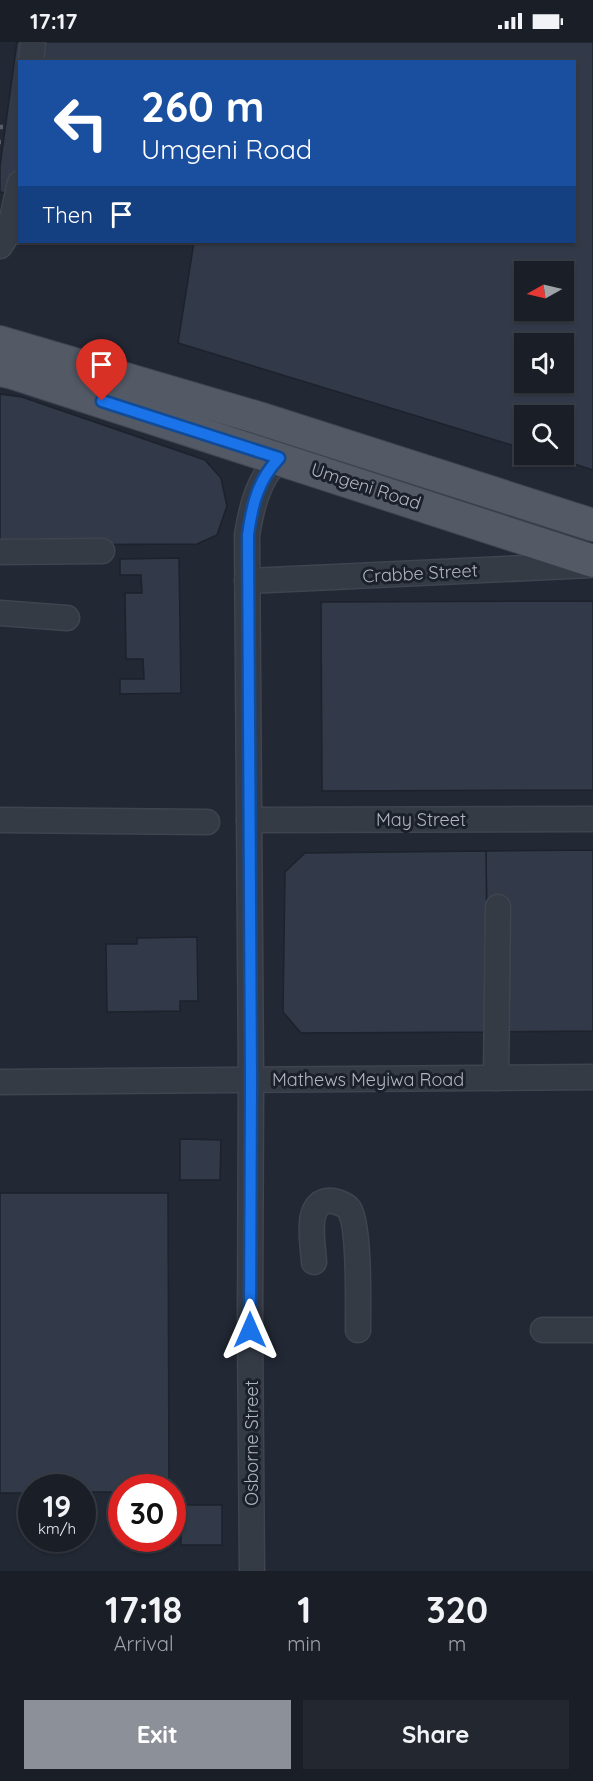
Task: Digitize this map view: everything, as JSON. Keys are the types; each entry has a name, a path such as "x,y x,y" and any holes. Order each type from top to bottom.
{"main road":[{"name":"Umgeni Road","path":"0,342 259,418 593,525"},
{"name":"Umgeni Road","path":"0,370 279,458 593,563"}],"street":[{"path":"31,60 33,42"},
{"path":"0,246 9,232 18,193"},
{"name":"Osborne Street","path":"252,1571 248,535 251,510 259,487 267,470 279,458"},
{"path":"0,552 102,551"},
{"name":"Crabbe Street","path":"247,581 593,563"},
{"path":"0,613 67,618"},
{"name":"May Street","path":"249,820 593,819"},
{"path":"0,820 207,822"},
{"path":"496,1078 498,907"},
{"name":"Mathews Meyiwa Road","path":"0,1082 593,1077"},
{"path":"314,1262 312,1218 315,1208 322,1202 340,1202 349,1209 354,1224 358,1330"},
{"path":"543,1330 593,1330"}],"building":[{"path":"17,42 593,42 593,470 574,464 574,405 514,405 514,446 178,343 194,243 576,243 576,60 18,60 18,195 0,192 0,166"},
{"path":"0,394 22,397 205,460 221,478 227,506 217,535 197,544 0,545"},
{"path":"179,558 181,693 120,694 120,679 144,679 143,659 126,659 125,593 142,593 141,575 120,575 120,559"},
{"path":"593,601 593,790 322,791 321,602"},
{"path":"593,850 593,1031 488,1032 486,851"},
{"path":"486,851 488,1032 301,1033 283,1012 285,872 305,853"},
{"path":"197,937 198,1001 180,1001 180,1011 107,1012 106,944 137,944 137,938"},
{"path":"180,1139 221,1140 220,1180 180,1180"},
{"path":"0,1193 168,1193 169,1474 108,1474 108,1492 96,1492 96,1474 18,1474 18,1493 0,1493"},
{"path":"186,1505 222,1505 222,1545 186,1545"}],"route":[{"path":"102,401 279,458 267,470 259,487 251,510 248,535 250,1330"}]}
